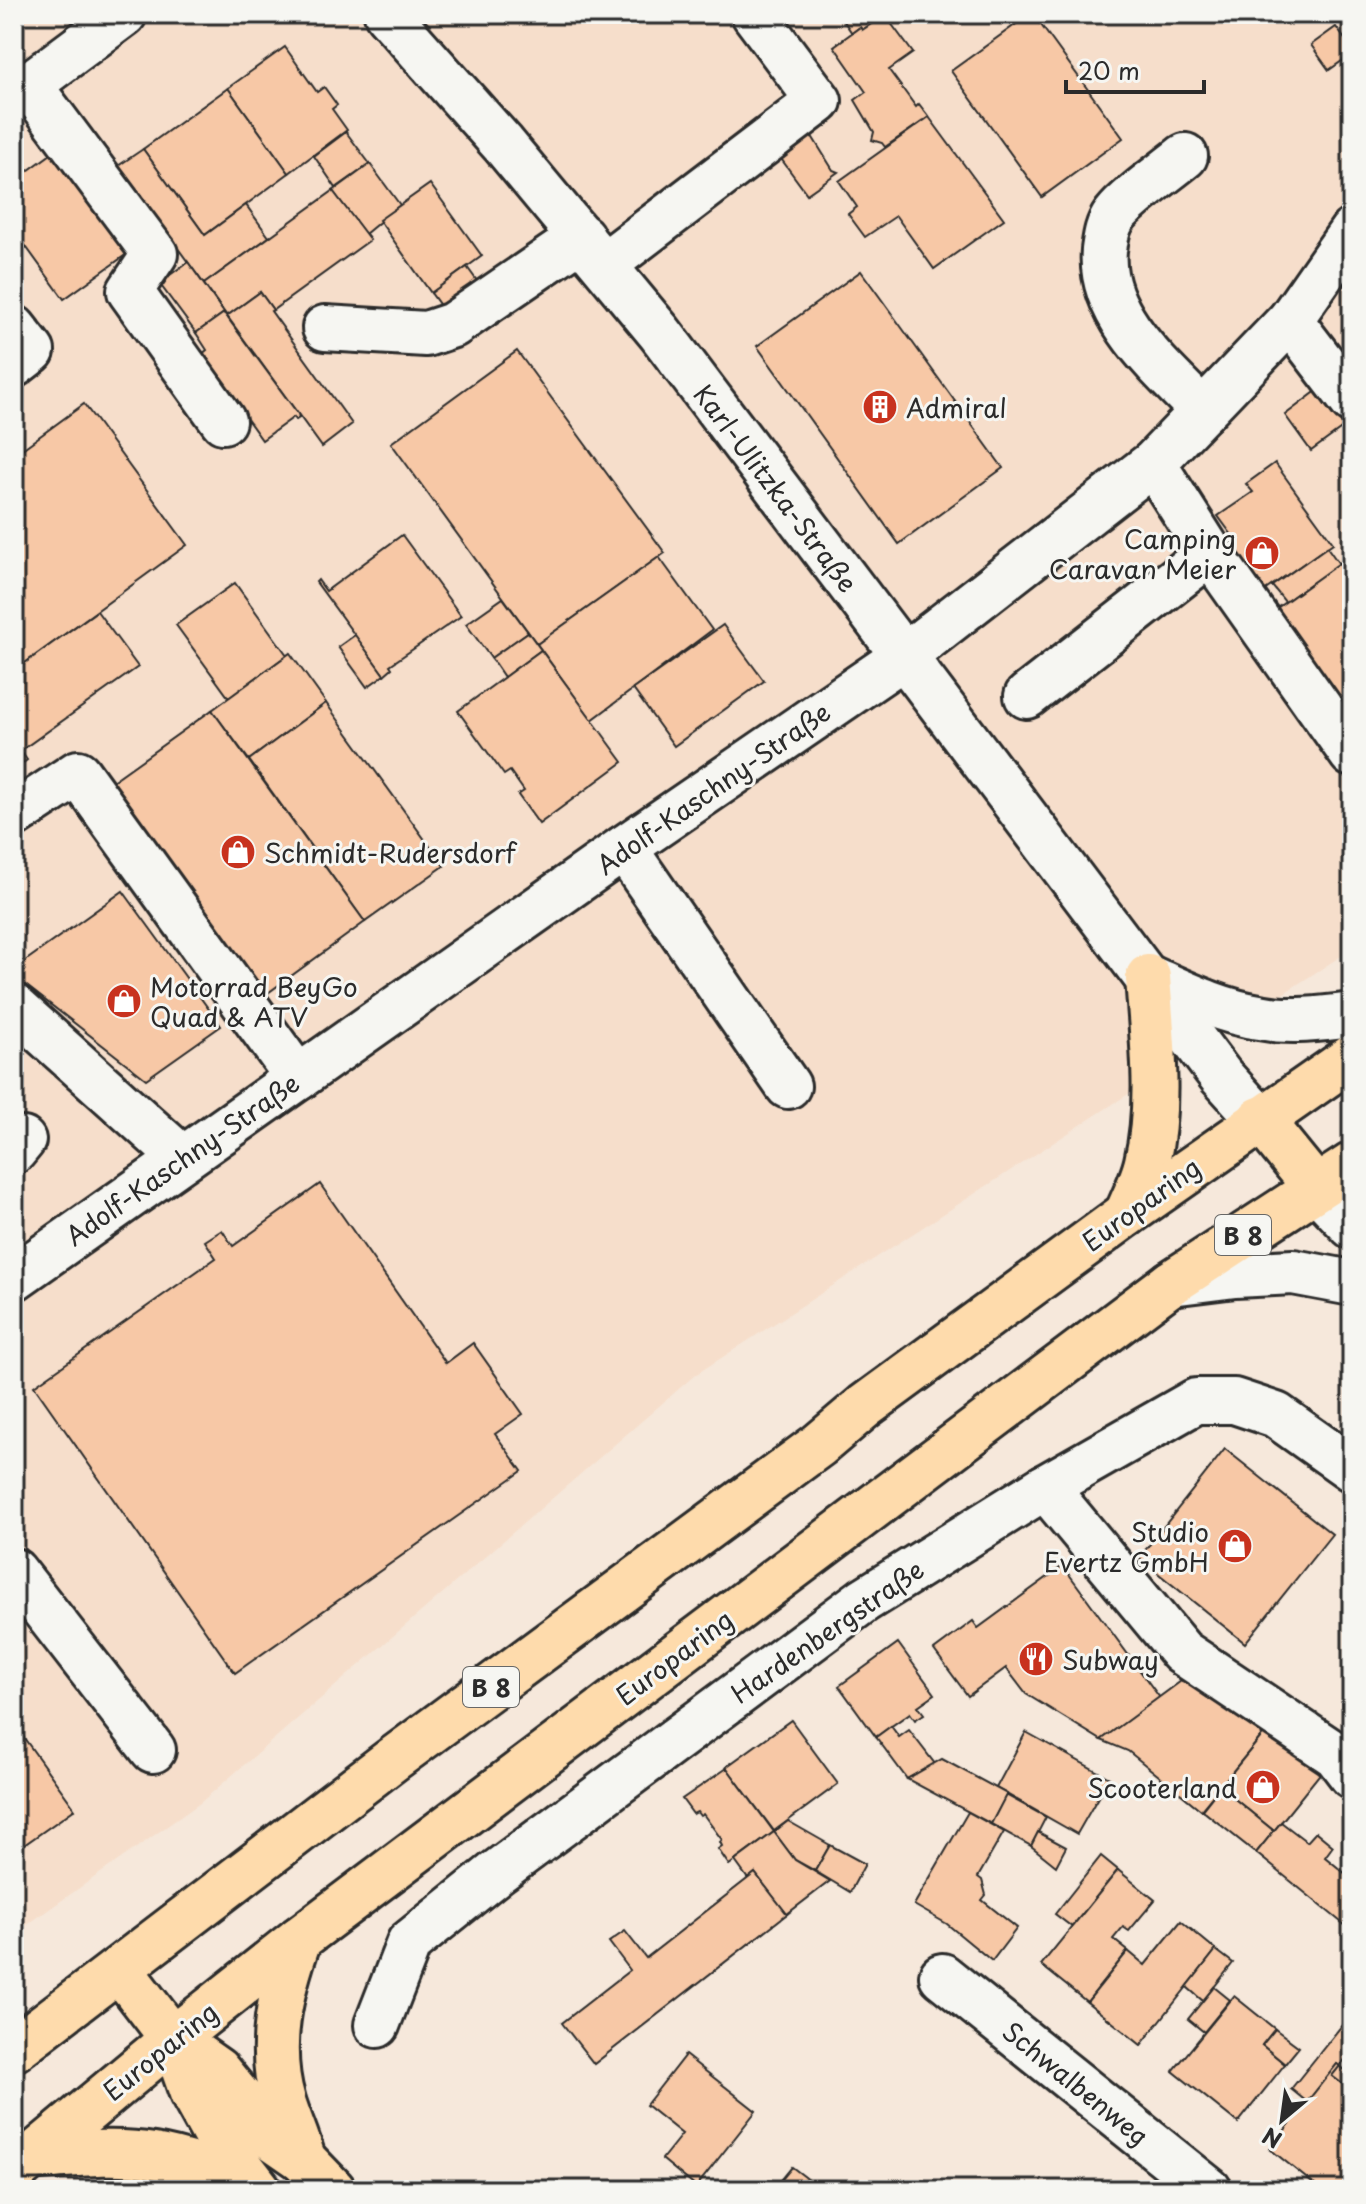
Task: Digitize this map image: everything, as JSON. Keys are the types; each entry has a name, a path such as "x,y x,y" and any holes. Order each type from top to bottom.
{"main road":[{"path":"1127,1214 1147,1165 1152,1138 1153,1055 1148,977"},
{"name":"Europaring","path":"14,2049 120,1970 232,1880 819,1445 865,1406 1127,1214 1352,1057"},
{"path":"1260,1119 1316,1188"},
{"name":"Europaring","path":"22,2165 299,1939 1171,1283 1352,1165"},
{"path":"299,1939 284,1980 274,2054 283,2102 303,2159"},
{"path":"120,1970 173,2039 217,2070 274,2139 303,2159 333,2190"},
{"path":"173,2039 192,2093 213,2131 258,2190"},
{"path":"22,2165 100,2153 152,2155 200,2167 258,2190"}],"street":[{"path":"124,14 21,90 155,254 130,291 223,421"},
{"name":"Karl-Ulitzka-Straße","path":"387,14 594,250 660,333 1221,1076 1260,1119"},
{"path":"325,328 426,334 453,325 594,250 819,101 754,14"},
{"path":"1185,156 1115,215 1106,232 1103,264 1110,296 1144,351 1203,411"},
{"name":"Adolf-Kaschny-Straße","path":"14,1278 624,848 903,657 1153,463 1290,320 1352,231"},
{"path":"1290,320 1352,401"},
{"path":"14,328 32,351 14,365"},
{"path":"1153,463 1210,553 1352,754"},
{"path":"1027,696 1210,553"},
{"path":"14,815 78,773 298,1078"},
{"path":"624,848 788,1086"},
{"path":"1148,977 1211,1003 1263,1018 1352,1015"},
{"path":"14,1007 182,1158"},
{"path":"1316,1188 1352,1226"},
{"path":"1171,1283 1293,1272 1352,1283"},
{"name":"Hardenbergstraße","path":"377,2025 409,1943 433,1923 864,1600 1045,1487 1196,1401 1234,1401 1276,1415 1352,1469"},
{"path":"1045,1487 1182,1652 1336,1755 1352,1776"},
{"path":"14,1571 153,1750"},
{"name":"Schwalbenweg","path":"942,1976 1209,2190"}],"shaded area":[{"path":"14,14 1352,14 1352,949 695,1375 200,1803 14,1934"}],"building":[{"path":"839,14 884,14 885,15 852,33"},
{"path":"1030,14 1123,138 1042,197 951,71"},
{"path":"885,15 913,53 889,70 916,107 919,104 929,117 885,147 872,140 874,132 855,100 866,92 834,46 860,27 862,30"},
{"path":"1336,27 1352,49 1352,54 1329,70 1311,45"},
{"path":"285,47 317,92 324,87 337,105 332,109 347,130 289,173 228,88"},
{"path":"228,88 289,173 205,235 143,149"},
{"path":"929,117 1004,219 934,269 896,216 865,237 848,214 857,207 839,181"},
{"path":"346,132 370,164 336,188 314,156"},
{"path":"810,133 833,170 838,172 807,194 779,156 784,152 786,155 809,138 807,135"},
{"path":"58,149 131,251 64,299 14,230 14,181"},
{"path":"143,149 205,235 246,205 269,237 204,284 118,166"},
{"path":"370,164 400,205 365,234 333,191"},
{"path":"430,184 482,256 431,293 379,220"},
{"path":"333,191 370,240 273,310 260,292 227,316 204,284"},
{"path":"188,262 224,313 196,333 159,283"},
{"path":"467,267 480,285 444,311 431,293"},
{"name":"Admiral","path":"861,271 1003,468 899,544 757,346"},
{"path":"260,292 352,424 322,447 227,316"},
{"path":"224,313 298,414 299,418 296,420 294,417 262,440 201,355 207,350 196,333"},
{"path":"517,351 665,553 537,644 391,443"},
{"path":"1318,390 1344,427 1311,451 1285,415"},
{"path":"84,404 187,545 14,671 14,455"},
{"path":"1275,463 1333,543 1264,591 1226,550 1237,542 1218,516 1253,492 1246,484"},
{"path":"402,535 461,616 390,665 392,668 384,675 316,582 318,580 326,591"},
{"path":"1327,547 1339,564 1285,602 1272,586"},
{"path":"1352,554 1352,727 1270,613"},
{"path":"659,557 712,630 592,720 537,644"},
{"path":"235,583 287,655 229,698 176,625"},
{"path":"503,598 528,632 491,658 466,624"},
{"path":"97,611 138,667 20,751 14,743 14,671"},
{"path":"723,625 764,681 674,746 633,689"},
{"path":"528,632 541,650 504,677 491,658"},
{"path":"355,635 384,675 367,687 338,647"},
{"path":"541,650 623,762 539,824 518,795 524,791 510,771 504,775 458,711"},
{"path":"290,653 326,703 249,760 212,710"},
{"path":"326,703 444,866 365,922 249,760"},
{"name":"Schmidt-Rudersdorf","path":"212,710 365,922 265,995 111,782"},
{"path":"14,742 27,760 14,770"},
{"name":"Motorrad BeyGo Quad & ATV","path":"123,891 221,1026 146,1079 14,976 14,969"},
{"path":"320,1184 446,1363 473,1343 523,1414 495,1434 522,1471 235,1673 34,1386 216,1258 205,1241 222,1230 233,1246"},
{"path":"1225,1449 1332,1534 1245,1643 1139,1558"},
{"name":"Subway","path":"1063,1566 1160,1698 1101,1740 1026,1694 1006,1668 968,1696 934,1650 973,1621 978,1628"},
{"path":"898,1643 935,1694 918,1706 924,1714 915,1720 910,1713 876,1737 839,1686"},
{"path":"1192,1673 1270,1726 1201,1810 1128,1751 1101,1740"},
{"path":"791,1720 838,1784 774,1831 726,1767"},
{"path":"14,1724 75,1809 14,1852"},
{"path":"891,1726 899,1737 909,1730 935,1764 907,1779 876,1737"},
{"path":"1270,1726 1323,1770 1274,1831 1220,1787"},
{"path":"1026,1732 1109,1778 1077,1834 996,1788"},
{"path":"942,1759 1007,1794 991,1824 907,1779"},
{"path":"727,1768 774,1832 729,1865 718,1849 722,1846 722,1840 703,1814 693,1814 682,1799"},
{"path":"1220,1787 1274,1831 1256,1853 1202,1810"},
{"path":"1006,1795 1046,1817 1031,1846 991,1824"},
{"path":"968,1812 1004,1832 978,1877 982,1880 986,1895 982,1900 1017,1928 992,1961 947,1924 914,1905"},
{"path":"788,1821 830,1845 815,1871 795,1860 774,1832"},
{"path":"1281,1822 1307,1842 1316,1832 1333,1846 1325,1857 1352,1879 1352,1931 1256,1853"},
{"path":"774,1832 795,1860 830,1881 787,1914 755,1873 748,1879 735,1861"},
{"path":"1038,1832 1066,1847 1056,1866 1031,1846"},
{"path":"830,1845 865,1864 850,1892 815,1871"},
{"path":"1101,1856 1118,1870 1072,1927 1055,1914"},
{"path":"1118,1870 1155,1900 1129,1931 1123,1927 1113,1939 1128,1951 1087,2002 1041,1965"},
{"path":"755,1873 787,1914 594,2064 562,2023 630,1970 609,1942 625,1931 646,1958"},
{"path":"1181,1921 1216,1950 1141,2045 1087,2002 1128,1951 1145,1965"},
{"path":"1216,1950 1233,1963 1203,2001 1187,1987"},
{"path":"1214,1987 1230,2000 1204,2032 1188,2019"},
{"path":"1234,1996 1275,2029 1262,2045 1285,2064 1238,2123 1173,2071"},
{"path":"1343,2024 1352,2031 1352,2050 1307,2102 1291,2089"},
{"path":"1275,2029 1299,2047 1285,2064 1262,2045"},
{"path":"685,2055 756,2111 696,2187 662,2159 682,2134 646,2105"},
{"path":"1337,2064 1340,2066 1332,2076 1352,2091 1352,2179 1343,2190 1321,2190 1270,2149"},
{"path":"1340,2066 1352,2076 1352,2091 1332,2076"},
{"path":"792,2167 822,2190 773,2190"},
{"path":"1159,2174 1179,2190 1146,2190"}],"place":[{"name":"Admiral","path":"880,407"},
{"name":"Camping Caravan Meier","path":"1262,553"},
{"name":"Schmidt-Rudersdorf","path":"238,852"},
{"name":"Motorrad BeyGo Quad & ATV","path":"124,1001"},
{"name":"Studio Evertz GmbH","path":"1235,1546"},
{"name":"Subway","path":"1036,1659"},
{"name":"Scooterland","path":"1263,1787"}]}
